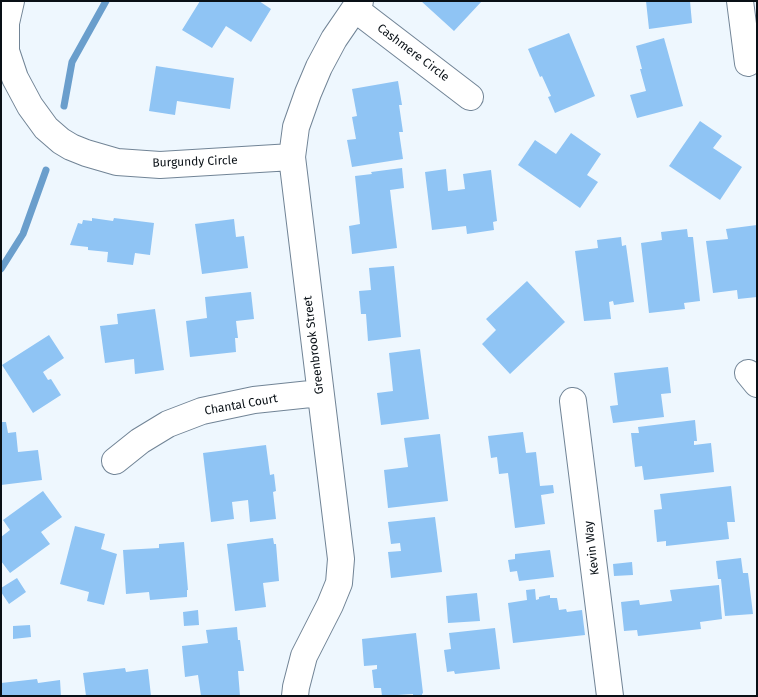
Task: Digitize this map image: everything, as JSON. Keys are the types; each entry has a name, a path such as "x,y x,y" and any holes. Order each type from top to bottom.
{"street":[{"name":"Burgundy Circle","path":"11,1 6,23 6,51 15,78 30,106 46,128 70,147 86,154 117,162 160,165 292,157"},
{"path":"740,1 748,63"},
{"name":"Cashmere Circle","path":"357,5 470,97"},
{"name":"Greenbrook Street","path":"296,696 296,687 304,656 339,583 341,558 292,157 296,127 319,67 334,39 357,5"},
{"name":"Chantal Court","path":"115,461 140,441 168,424 202,411 254,400 320,393"},
{"name":"Kevin Way","path":"573,401 610,696"}],"building":[{"path":"200,1 259,1 271,9 251,42 226,26 212,48 182,30"},
{"path":"421,1 482,1 454,31"},
{"path":"646,1 690,1 692,23 649,29"},
{"path":"569,33 595,96 555,113 548,97 551,96 542,76 540,77 528,49"},
{"path":"664,38 683,106 637,118 630,95 646,91 636,46"},
{"path":"156,66 234,78 230,109 177,101 175,115 149,111"},
{"path":"398,81 402,105 399,105 403,132 399,132 403,159 352,167 347,140 356,139 352,117 357,116 352,89"},
{"path":"700,121 722,136 713,148 742,167 720,200 669,166"},
{"path":"571,133 601,154 587,175 598,182 580,208 518,165 535,140 556,154"},
{"path":"402,168 404,188 390,190 397,248 352,254 349,226 360,224 355,176"},
{"path":"446,169 448,191 465,189 463,174 491,170 497,221 493,222 494,230 467,234 466,226 432,230 425,172"},
{"path":"92,218 113,221 114,218 154,223 150,255 135,253 133,265 107,262 108,252 88,250 88,247 70,245 78,223 82,224 83,220 92,221"},
{"path":"234,219 236,237 244,236 248,268 202,274 195,224"},
{"path":"757,225 757,297 738,299 737,290 713,293 706,241 728,239 726,229"},
{"path":"687,229 688,237 693,237 700,301 684,303 685,309 649,313 641,243 662,240 661,232"},
{"path":"621,237 622,246 626,245 634,302 614,305 613,301 609,302 611,319 584,321 575,251 598,248 597,240"},
{"path":"394,266 401,337 368,341 366,314 361,314 359,291 371,290 369,268"},
{"path":"527,281 565,322 510,374 482,344 496,330 486,319"},
{"path":"251,292 254,319 236,321 238,338 235,338 236,352 190,357 186,321 207,318 205,297"},
{"path":"155,309 164,370 135,374 134,359 105,363 100,326 118,324 117,314"},
{"path":"49,335 64,358 43,372 48,380 51,379 61,395 33,413 2,365"},
{"path":"420,349 429,419 381,425 377,393 393,391 389,353"},
{"path":"668,367 671,393 661,394 664,417 613,423 610,406 618,405 614,373"},
{"path":"695,420 697,441 694,441 694,445 711,443 714,472 644,480 642,466 635,467 631,433 639,433 638,427"},
{"path":"1,422 6,422 8,433 16,432 18,452 38,450 42,480 1,485"},
{"path":"523,432 526,453 536,452 540,486 553,485 554,493 541,495 545,524 515,528 508,473 499,474 497,457 491,458 488,436"},
{"path":"440,434 448,501 388,508 384,470 408,467 404,438"},
{"path":"266,445 270,475 274,474 276,491 273,492 276,519 250,522 248,500 232,502 234,519 211,522 203,453"},
{"path":"731,486 735,522 727,522 729,539 666,546 666,541 657,542 654,510 662,509 660,494"},
{"path":"43,491 62,517 41,532 50,544 10,573 1,561 1,537 10,530 3,520"},
{"path":"435,517 442,572 391,578 388,552 401,551 400,543 391,544 388,522"},
{"path":"75,526 105,534 101,549 117,554 104,605 87,601 89,592 60,584"},
{"path":"273,538 274,544 276,544 279,581 263,583 266,607 235,611 227,544"},
{"path":"184,542 187,597 150,600 149,592 126,594 123,550 159,548 159,544"},
{"path":"550,550 554,577 519,581 517,571 510,572 508,560 515,559 515,554"},
{"path":"741,558 743,573 748,573 753,614 725,616 721,579 718,579 716,561"},
{"path":"632,562 633,575 614,576 613,564"},
{"path":"17,578 26,592 9,604 1,592 1,588"},
{"path":"719,585 722,619 700,622 701,629 638,636 637,630 624,631 621,602 639,600 640,605 672,601 670,590"},
{"path":"535,589 536,600 539,597 550,595 550,598 557,598 559,610 566,609 567,612 582,610 585,635 513,643 508,603 527,600 526,590"},
{"path":"477,593 480,621 448,623 446,596"},
{"path":"198,610 199,625 184,626 183,612"},
{"path":"30,625 31,637 13,639 13,626"},
{"path":"237,627 244,671 238,671 240,696 201,696 198,675 185,677 182,646 208,643 206,630"},
{"path":"495,628 500,669 455,674 454,671 447,672 444,650 451,649 449,633"},
{"path":"416,633 422,696 413,696 413,694 382,696 381,688 374,688 372,670 377,669 377,665 364,666 362,639"},
{"path":"125,668 126,672 148,669 151,696 86,696 83,673"},
{"path":"37,679 38,683 60,680 61,696 1,696 1,683"}],"waterway":[{"path":"64,106 72,62 106,1"},
{"path":"1,269 23,234 46,170"}]}
